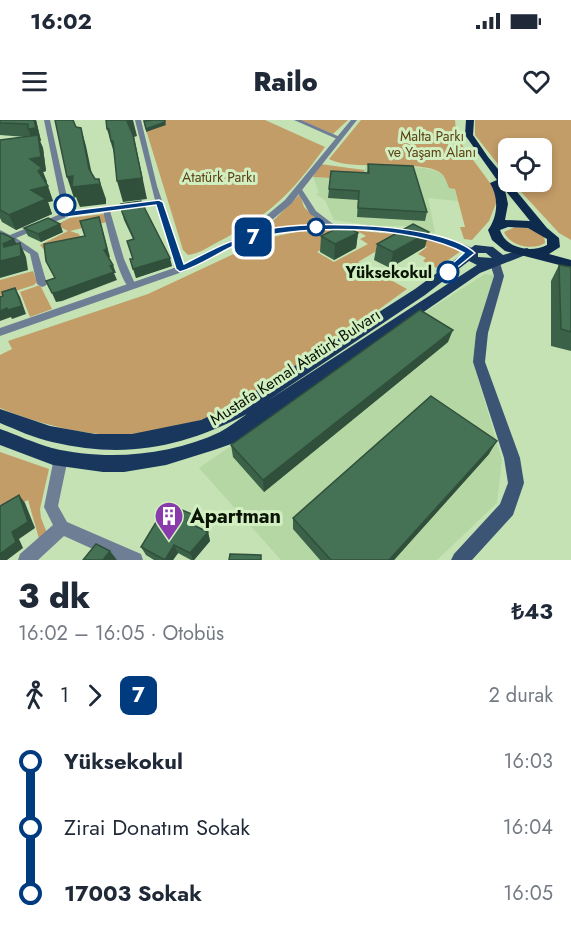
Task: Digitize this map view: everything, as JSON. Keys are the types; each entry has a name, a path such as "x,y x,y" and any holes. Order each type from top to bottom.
{"highway":[{"path":"460,120 461,135 500,190 503,202 502,213 495,228 496,238 500,242 571,264"},
{"path":"470,120 469,135 507,188 553,238 554,247 542,252 530,252"},
{"path":"495,228 517,222 545,231 564,241"}],"main road":[{"name":"Mustafa Kemal Atatürk Bulvarı","path":"0,416 50,434 95,442 132,442 205,427 243,408 420,292 490,238 495,228"},
{"path":"460,560 507,509 516,483 512,458 479,362 482,333 499,276 495,263 480,262 472,252"},
{"name":"Mustafa Kemal Atatürk Bulvarı","path":"0,437 61,458 123,463 160,459 200,448 227,437 467,276 512,255 530,252"}],"street":[{"path":"48,120 67,214"},
{"path":"138,120 159,202 180,269"},
{"path":"297,120 339,138"},
{"path":"0,332 180,269 235,242 274,216 299,189 354,120"},
{"path":"42,144 52,143"},
{"path":"299,189 314,212 332,227"},
{"path":"0,242 67,214 159,202"},
{"path":"106,209 120,259 131,286"},
{"path":"235,242 286,228 332,227 417,234 453,243 472,252"},
{"path":"0,231 34,252 42,284"},
{"path":"61,458 51,507 62,527 135,560"},
{"path":"26,560 62,527"}],"shaded area":[{"path":"367,165 424,168 436,171 443,175 449,188 455,188 458,201 428,198 435,233 410,226 376,226 334,220 325,200 316,194 319,193 313,177 364,180 364,170"},
{"path":"485,274 499,276 473,362 502,460 497,503 437,560 281,560 199,468 424,313"}],"green space":[{"name":"Atatürk Parkı","path":"143,120 265,120 325,147 290,191 266,212 207,248 188,255 183,250"},
{"path":"300,120 348,120 333,134"},
{"name":"Malta Parkı ve Yaşam Alanı","path":"361,120 455,120 454,134 493,187 497,201 489,221 472,240 464,239 460,227 465,227 455,189 449,188 443,175 435,170 406,166 355,165 329,159"},
{"path":"475,120 571,120 571,240 559,233 521,192 552,192 552,138 498,138 498,164 475,135"},
{"path":"320,164 364,170 365,180 313,177"},
{"path":"300,194 304,207 322,225 279,227 253,233 275,219"},
{"path":"103,214 107,222 70,231 79,234 82,244 45,251 40,245 68,231 56,225 70,218"},
{"path":"515,227 528,228 544,236 545,243 534,247 516,244 504,232"},
{"path":"329,229 336,242 317,252 334,262 368,244 360,239 366,236 359,232 352,235 340,229 425,237 461,251 437,268 423,261 426,258 418,254 427,247 402,236 358,262 407,289 278,381 206,418 170,430 116,435 65,429 0,408 0,355 12,349 8,341 148,294 268,238 296,232"},
{"path":"33,271 37,282 34,285 0,296 0,280"},
{"path":"40,285 52,309 30,317 20,292"},
{"path":"0,452 49,469 40,509 47,533 40,542 28,500 0,515"}],"building":[{"path":"0,120 34,120 36,128 28,129 28,124 0,123"},
{"path":"55,120 73,120 76,127 81,128 89,169 95,179 99,179 100,184 72,187 73,176 67,177"},
{"path":"106,120 129,120 127,121 133,135 142,178 117,181 113,141 107,129"},
{"path":"165,120 165,122 146,129 144,121"},
{"path":"38,135 41,157 30,159 42,168 38,171 48,186 31,190 46,199 9,215 0,210 0,140"},
{"path":"368,164 413,166 427,212 358,208 359,191 329,189 331,171 369,173"},
{"path":"141,201 170,258 133,269 130,259 133,259 127,241 134,239 122,212 121,204"},
{"path":"99,217 107,249 104,250 113,265 110,266 114,272 52,293 46,281 55,278 46,261 44,244 85,236 80,221"},
{"path":"48,218 60,224 38,234 24,228"},
{"path":"413,224 429,232 393,252 377,244"},
{"path":"344,225 358,233 335,244 321,236"},
{"path":"0,233 14,239 3,244 4,247 20,243 21,256 0,261"},
{"path":"559,265 571,267 571,332 561,329"},
{"path":"15,288 22,306 0,311 2,292"},
{"path":"420,310 453,330 263,480 231,445"},
{"path":"431,396 497,441 389,560 331,560 293,518"},
{"path":"19,495 28,522 12,532 16,542 0,554 0,506"},
{"path":"167,504 192,514 187,522 208,532 190,553 174,545 165,560 141,547"},
{"path":"96,544 110,551 103,560 83,560"},
{"path":"230,554 261,555 261,560 229,560"}],"bus line":[{"name":"7","path":"65,205 67,214 159,202 180,269 235,242 270,231 286,228 332,227 417,234 453,243 470,253 467,258 448,272"}],"place":[{"name":"Yüksekokul","path":"448,272"},
{"name":"Apartman","path":"169,542"}]}
